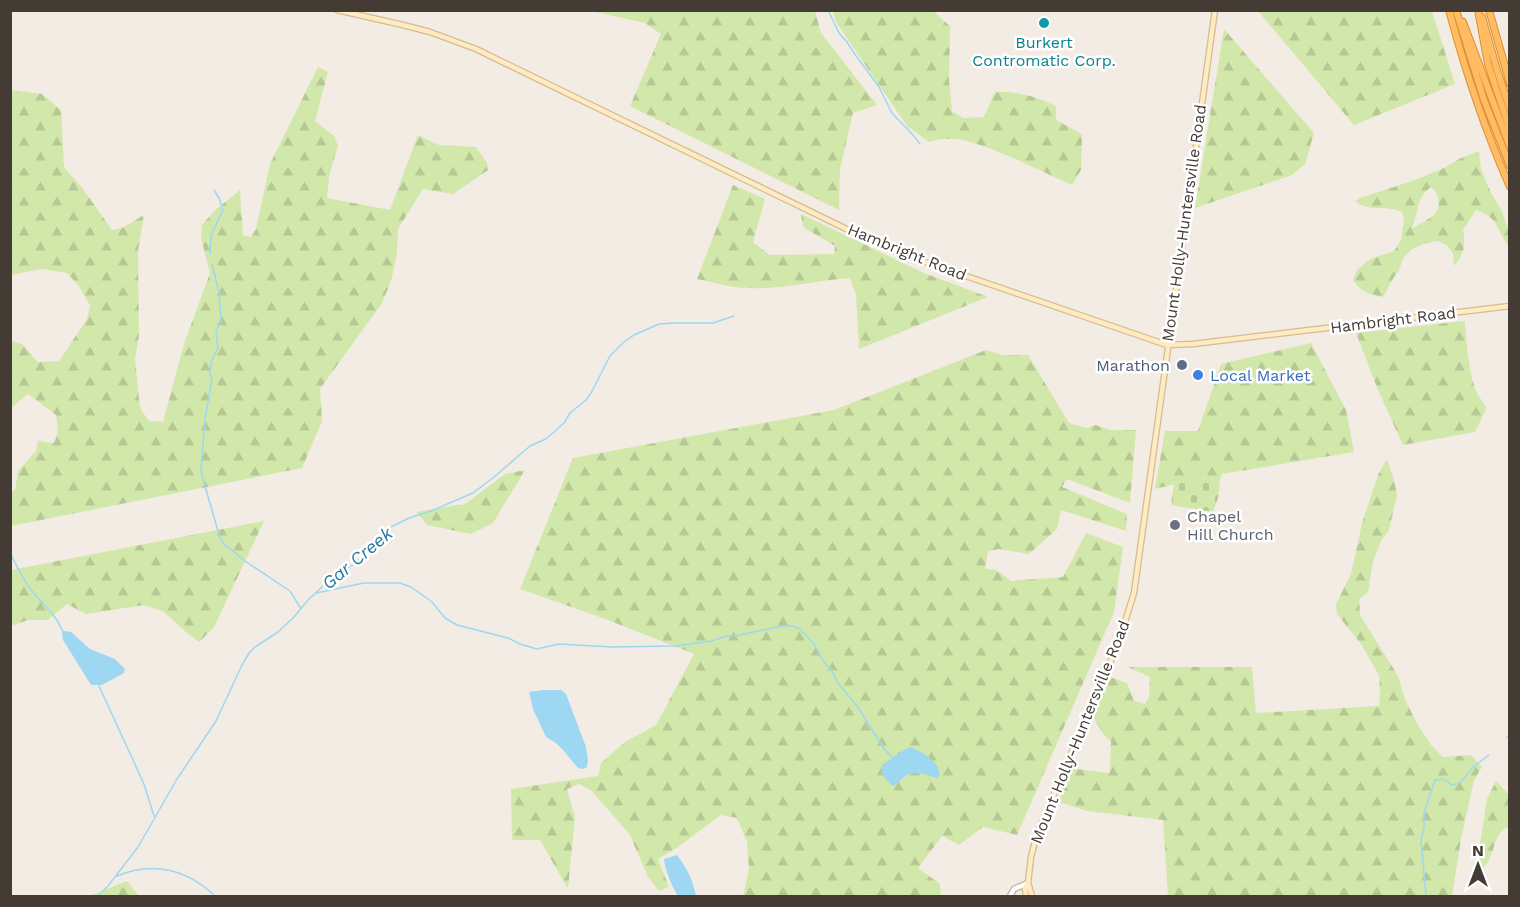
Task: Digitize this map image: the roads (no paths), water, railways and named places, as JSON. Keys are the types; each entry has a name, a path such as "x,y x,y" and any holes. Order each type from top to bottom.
{"highway":[{"path":"1449,10 1477,102 1509,187"},
{"path":"1457,10 1509,147"},
{"path":"1457,10 1476,77 1509,166"},
{"path":"1479,10 1509,109"},
{"path":"1479,10 1488,64 1509,130"},
{"path":"1489,10 1509,84"}],"main road":[{"name":"Hambright Road","path":"337,10 430,32 476,49 899,253 1167,345 1199,344 1509,306"},
{"name":"Mount Holly-Huntersville Road","path":"1026,897 1037,834 1118,644 1130,609 1137,573 1215,10"},
{"name":"Mount Holly-Huntersville Road","path":"1028,883 1032,897"}],"street":[{"path":"1010,897 1014,889 1028,883"}],"water":[{"path":"62,632 71,632 90,649 115,659 125,669 124,673 102,685 91,685 63,640"},
{"path":"561,690 566,694 586,747 587,767 578,768 556,743 546,737 533,709 529,692"},
{"path":"911,747 935,763 939,773 938,778 913,773 908,774 893,786 885,777 882,765"},
{"path":"677,855 689,874 696,896 678,896 671,883 664,859"}],"waterway":[{"path":"828,10 839,33 879,87 892,113 920,144"},
{"path":"210,254 211,235 223,210 214,190"},
{"path":"212,264 219,292 221,320 216,332 218,348 211,362 210,375 212,378 205,419 201,471 203,479 220,538 224,544 290,591 300,607"},
{"name":"Gar Creek","path":"98,896 138,847 177,779 216,721 242,665 255,647 278,632 339,571 353,565 372,547 379,536 391,527 473,493 530,446 546,439 564,423 570,413 586,400 610,356 634,335 659,324 713,323 734,316"},
{"path":"10,553 29,587 53,615 63,632"},
{"path":"316,593 364,583 400,583 411,587 432,602 445,618 457,625 508,638 537,649 559,644 612,647 676,646 782,626 793,626 801,630 814,644 838,683 857,706 885,750 894,759"},
{"path":"99,686 144,784 154,816"},
{"path":"1426,896 1421,839 1424,813 1435,780 1443,779 1452,785 1460,783 1473,767 1489,755"},
{"path":"117,876 144,869 169,870 193,879 215,896"}],"place":[{"name":"Burkert Contromatic Corp.","path":"1044,23"},
{"name":"Marathon","path":"1182,365"},
{"name":"Local Market","path":"1198,375"},
{"name":"Chapel Hill Church","path":"1175,525"}]}
